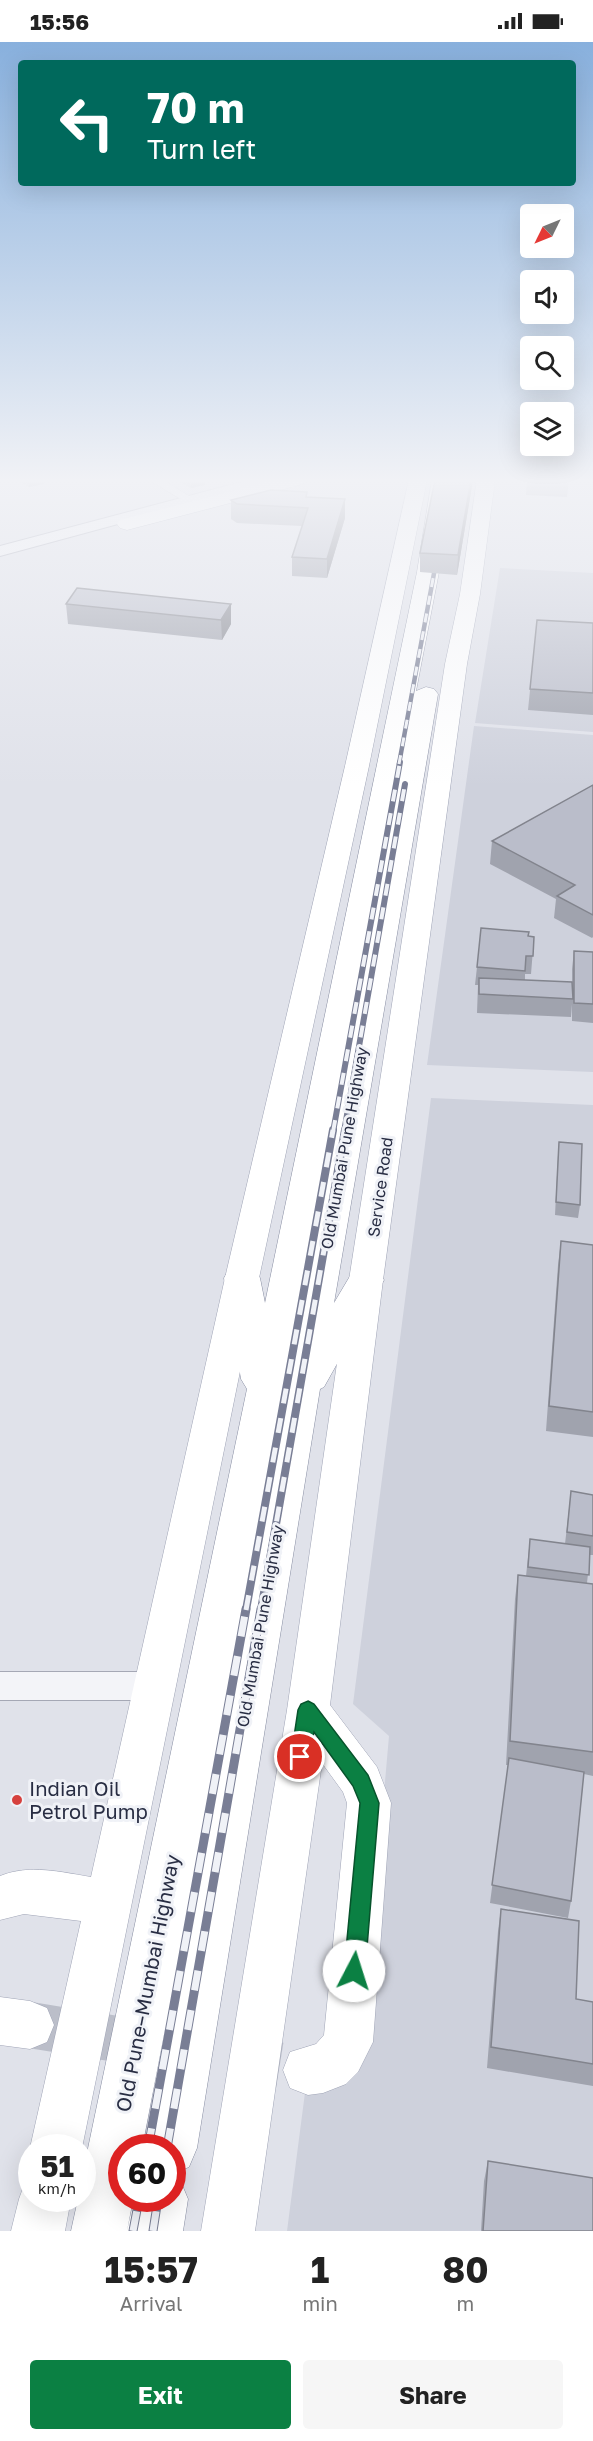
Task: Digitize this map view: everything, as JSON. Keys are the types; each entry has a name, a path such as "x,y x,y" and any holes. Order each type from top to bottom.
{"highway":[{"name":"Old Mumbai Pune Highway","path":"204,1810 281,1399 426,582"},
{"name":"Old Mumbai Pune Highway","path":"204,1810 281,1399 445,582"},
{"path":"242,1278 281,1399"},
{"path":"281,1399 366,1280"},
{"path":"171,2134 204,1810"},
{"name":"Old Pune–Mumbai Highway","path":"99,2231 204,1810"},
{"path":"155,2231 159,2212"}],"main road":[{"path":"59,2134 242,1278 396,582"},
{"name":"Service Road","path":"228,2231 308,1710 366,1280 456,664 472,582"},
{"path":"456,664 475,641 483,582"},
{"path":"308,1710 361,1781 369,1803 348,2042 338,2060 325,2069 308,2070"},
{"path":"0,1898 8,1893 28,1891 109,1903"},
{"path":"38,2231 42,2212"}],"street":[{"path":"0,1686 155,1686"}],"shaded area":[{"path":"498,582 593,582 593,732 475,723"},
{"path":"474,726 593,735 593,1072 427,1065"},
{"path":"431,1098 593,1105 593,2231 287,2231 306,2085 361,2056 389,1736 353,1704"}],"building":[{"path":"77,588 231,604 221,620 66,604"},
{"path":"537,620 593,623 593,693 530,689"},
{"path":"593,785 593,915 557,896 575,885 492,841"},
{"path":"481,928 529,932 528,936 534,937 533,956 526,956 525,971 477,967"},
{"path":"574,951 593,952 593,1004 574,1003"},
{"path":"479,978 572,982 573,999 479,994"},
{"path":"559,1142 582,1144 580,1205 556,1202"},
{"path":"561,1241 593,1245 593,1412 549,1406"},
{"path":"571,1491 593,1495 593,1536 567,1532"},
{"path":"530,1539 590,1547 589,1575 528,1567"},
{"path":"518,1575 593,1584 593,1752 510,1741"},
{"path":"509,1758 584,1772 571,1901 492,1885"},
{"path":"501,1909 579,1921 576,1999 593,2002 593,2064 491,2047"},
{"path":"488,2161 593,2178 593,2231 483,2231"}],"tunnel":[{"path":"30,2025 308,2070"}],"railway":[{"path":"399,764 432,582"},
{"path":"333,1132 400,762"},
{"path":"344,1132 405,784"},
{"path":"246,1610 333,1130"},
{"path":"261,1610 345,1130"},
{"path":"151,2134 246,1609"},
{"path":"169,2134 261,1609"},
{"path":"133,2231 137,2212"},
{"path":"153,2231 156,2212"}],"place":[{"name":"Indian Oil Petrol Pump","path":"17,1800"}],"route":[{"path":"300,1757 308,1710 361,1781 369,1803 354,1971"}]}
